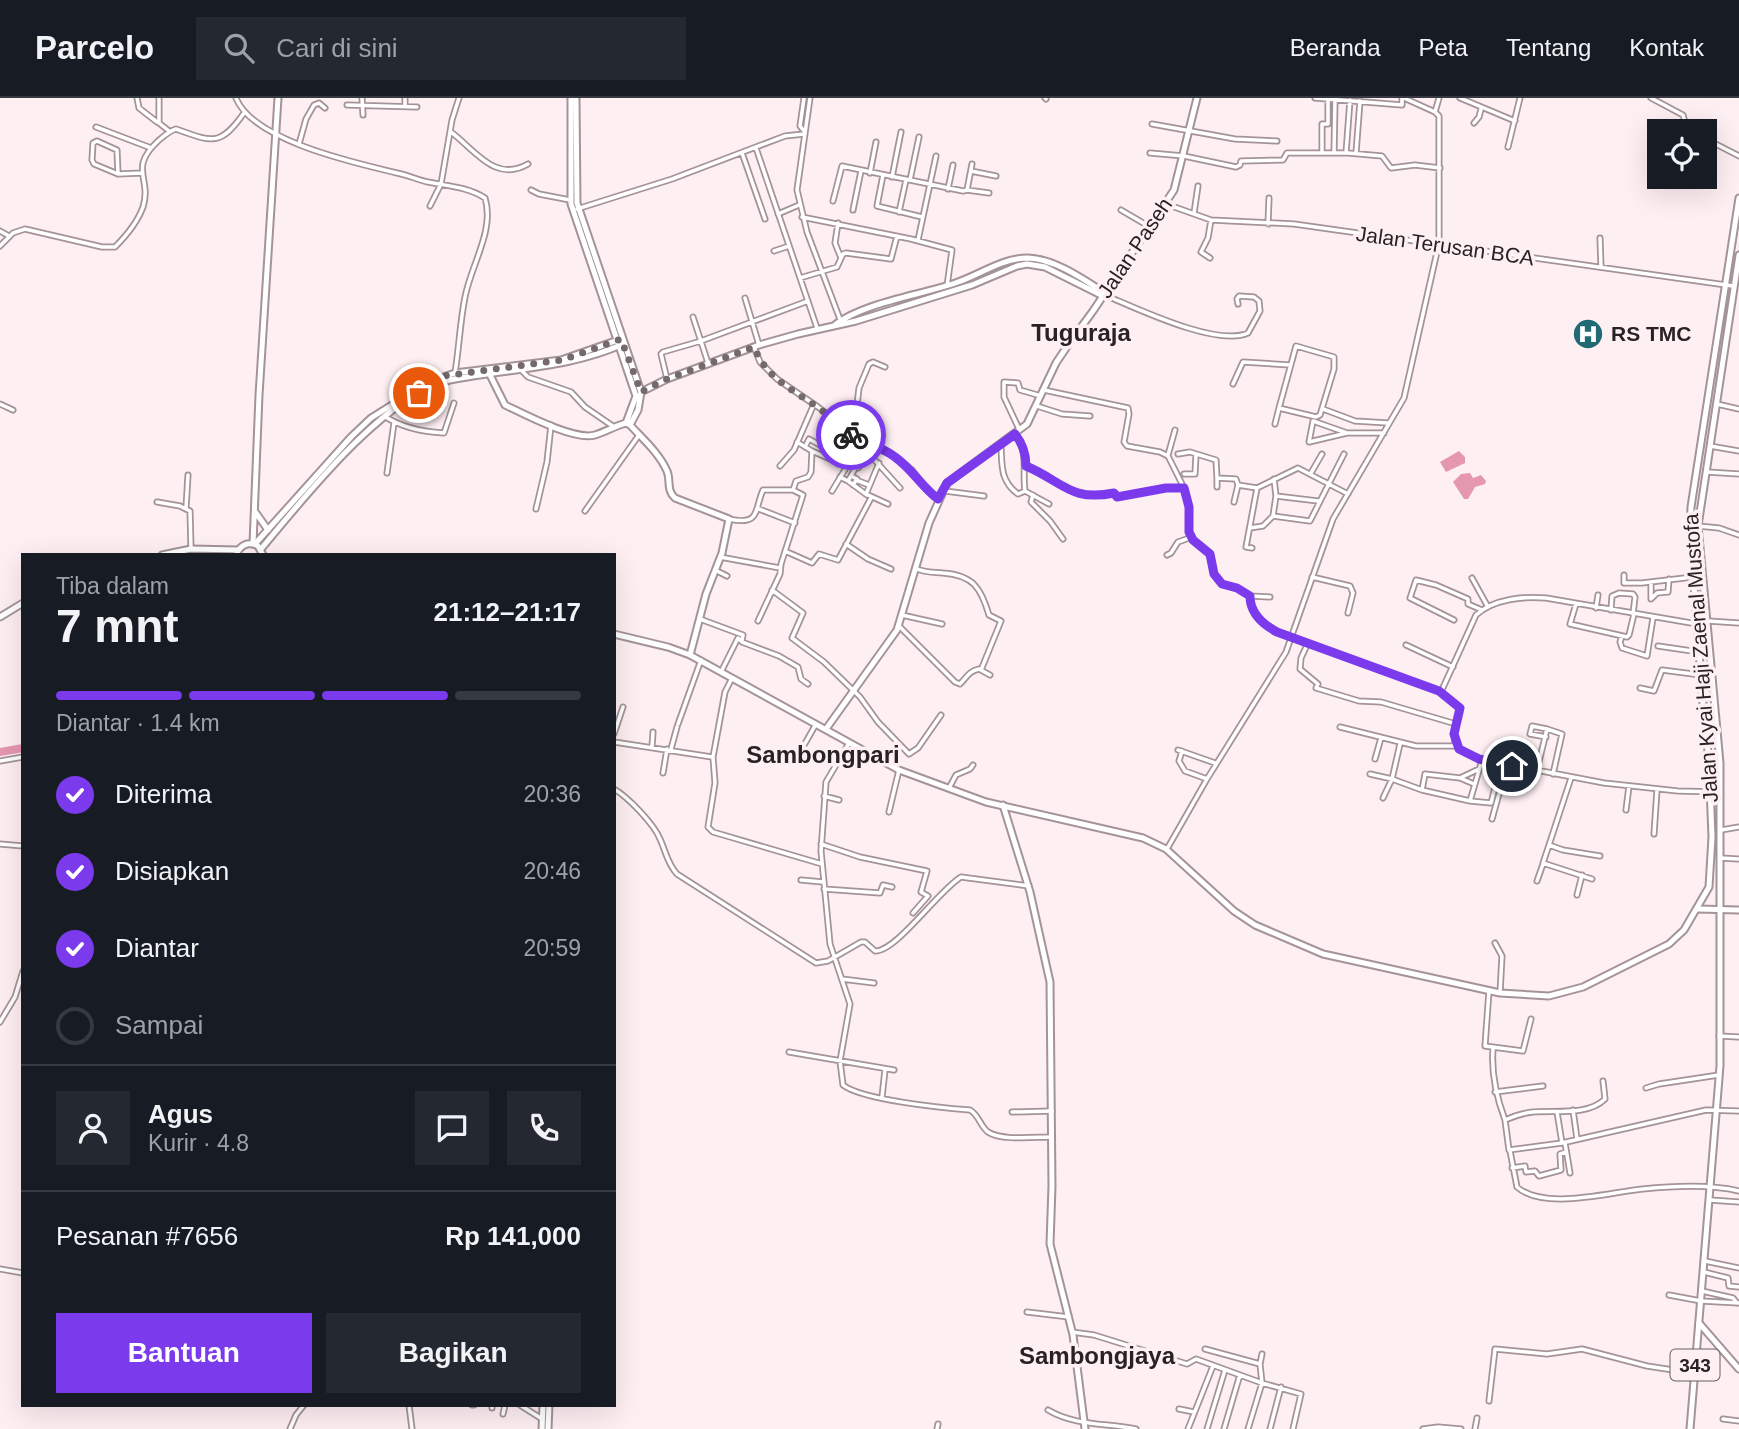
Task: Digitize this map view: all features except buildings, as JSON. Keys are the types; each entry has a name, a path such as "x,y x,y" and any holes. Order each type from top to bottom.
{"main road":[{"path":"258,548 254,529 260,384 278,98"},
{"path":"570,98 570,200 576,210 636,396 628,424"},
{"path":"576,98 576,210"},
{"name":"Jalan Paseh","path":"826,729 899,626 938,499 947,483 1018,432 1032,417 1068,345 1166,204 1178,181 1197,98"},
{"name":"Jalan Kyai Haji Zaenal Mustofa","path":"1166,849 1234,911 1255,925 1323,954 1500,993 1549,996 1583,987 1669,944 1684,930 1709,887 1712,818 1690,533 1739,198"},
{"name":"Jalan Kyai Haji Zaenal Mustofa","path":"1720,888 1720,762 1698,526 1715,404 1736,295 1734,286 1739,255"},
{"path":"841,323 1027,264 1053,271 1105,295"},
{"path":"641,392 667,379 757,346 834,326 866,310 947,286 959,286"},
{"path":"258,548 268,530 351,436 371,418 435,384 562,360 620,342"},
{"path":"490,375 505,405 577,434 592,436 628,424 638,410 641,392 620,342"},
{"path":"1713,366 1721,368"},
{"path":"172,553 191,549 258,548 355,443 384,416 435,378 456,373 516,369"},
{"path":"1706,410 1714,412"},
{"path":"628,424 666,470 670,494 729,519 728,531 690,655"},
{"path":"351,436 355,443"},
{"path":"1693,498 1700,501"},
{"path":"256,513 268,530"},
{"path":"239,550 254,529"},
{"path":"216,550 221,553"},
{"path":"1692,569 1700,570"},
{"path":"0,617 21,604"},
{"path":"616,635 668,647 701,660 899,770 1003,805 1143,838 1166,849"},
{"path":"1703,704 1714,703"},
{"path":"1003,805 1029,886 1050,982 1050,1244 1072,1332 1084,1426"},
{"path":"1709,887 1720,888"},
{"name":"343","path":"1690,1429 1718,1109 1720,888"},
{"path":"1698,909 1739,910"},
{"path":"1699,1322 1739,1368"},
{"path":"542,1429 543,1407"},
{"path":"548,1429 549,1407"}],"street":[{"path":"137,98 139,108 169,131"},
{"path":"159,98 159,123"},
{"path":"236,98 244,113 299,145 353,164 440,184 485,198 488,208 487,229 465,297 456,373"},
{"path":"362,98 363,115"},
{"path":"405,98 405,106"},
{"path":"430,206 440,184 459,98"},
{"path":"804,98 800,126 804,132"},
{"path":"810,98 797,186 799,205 841,323"},
{"path":"1166,849 1279,663 1291,637 1333,519 1406,391 1439,243 1439,118 1435,112 1403,98 1402,105 1315,98"},
{"path":"1435,112 1439,98"},
{"path":"1460,98 1515,121"},
{"path":"1476,106 1477,98"},
{"path":"1508,147 1520,98"},
{"path":"1651,98 1680,113 1685,119"},
{"path":"1322,153 1322,124 1328,124 1328,99"},
{"path":"1334,153 1335,100"},
{"path":"1346,153 1350,100"},
{"path":"1356,153 1360,101"},
{"path":"299,145 306,119 314,105 319,103 325,108"},
{"path":"347,105 417,107"},
{"path":"1474,123 1481,109"},
{"path":"0,246 9,236 25,229 102,247 114,247 125,236 143,205 144,158 151,148 169,131 176,129 203,139 223,137 244,113"},
{"path":"1152,124 1245,140 1278,141"},
{"path":"96,127 151,148"},
{"path":"451,132 489,166 517,170 528,164"},
{"path":"576,210 672,180 785,136 804,132"},
{"path":"892,177 901,132"},
{"path":"899,212 919,137"},
{"path":"118,174 117,150 97,141 93,143 94,164 118,174 142,173"},
{"path":"870,173 876,142"},
{"path":"1717,145 1739,156"},
{"path":"755,148 818,329"},
{"path":"742,153 765,219"},
{"path":"1150,153 1184,156 1236,167 1241,161 1283,160 1287,153 1356,153 1381,156 1388,166 1393,168 1415,165 1440,168"},
{"path":"918,241 936,156"},
{"path":"967,190 972,164"},
{"path":"948,188 953,165"},
{"path":"833,201 840,167 963,191 989,193"},
{"path":"853,210 861,171"},
{"path":"971,171 996,176"},
{"path":"883,175 877,206 923,217"},
{"path":"1194,213 1198,186"},
{"path":"531,190 570,200"},
{"path":"1268,225 1269,198"},
{"name":"Jalan Terusan BCA","path":"1166,204 1211,220 1268,225 1294,224 1734,286"},
{"path":"778,214 799,205"},
{"path":"1121,210 1150,228"},
{"path":"802,217 952,250 947,286"},
{"path":"1210,258 1201,251 1208,238 1211,220"},
{"path":"838,223 835,243 841,258"},
{"path":"0,231 9,236"},
{"path":"800,278 837,267 846,253 891,260 897,236"},
{"path":"1600,238 1601,267"},
{"path":"774,251 789,246"},
{"path":"1105,295 1167,321 1228,337 1248,333 1260,311 1259,301 1254,297 1239,296 1238,304"},
{"path":"745,299 765,369 863,444 900,488"},
{"path":"667,379 662,353 808,301"},
{"path":"693,317 708,363"},
{"path":"1275,424 1279,408 1290,365 1297,346 1334,357 1334,369 1320,415 1316,417 1279,408"},
{"path":"841,426 857,405 859,388 869,363 873,362 885,368"},
{"path":"1233,384 1242,362 1290,365"},
{"path":"516,369 528,377 571,392 585,407 614,427"},
{"path":"1025,491 1026,456 1006,403 1004,382 1018,383 1020,390 1128,408 1125,442 1127,446 1169,457"},
{"path":"384,416 394,423 444,433 454,402"},
{"path":"0,404 13,411"},
{"path":"780,466 794,450 814,404"},
{"path":"1715,404 1739,409"},
{"path":"1037,406 1062,414 1090,416"},
{"path":"1323,409 1355,421 1389,423"},
{"path":"1347,433 1312,421 1309,442 1347,433 1384,433"},
{"path":"387,473 394,423"},
{"path":"536,509 547,462 551,424"},
{"path":"1332,437 1333,428"},
{"path":"1175,430 1169,457 1184,488 1189,507 1189,532 1210,554 1214,574 1222,584 1237,588 1250,596 1270,597"},
{"path":"585,511 639,435"},
{"path":"805,447 809,439 848,464"},
{"path":"797,442 812,451 858,466 848,481"},
{"path":"832,491 863,444"},
{"path":"863,444 878,446 896,457 912,470 938,499"},
{"path":"1001,444 1003,477 1006,484 1018,494 1025,491"},
{"path":"1709,446 1739,451"},
{"path":"793,490 796,481 809,474 812,451"},
{"path":"1178,454 1187,452 1216,460 1217,487"},
{"path":"1184,474 1195,474 1196,454"},
{"path":"1311,473 1322,454"},
{"path":"1273,516 1310,521 1344,454"},
{"path":"785,551 812,563 820,554 836,560 869,497 869,485 879,463"},
{"path":"1026,466 1061,486 1092,497 1114,493 1117,497 1166,488 1184,488"},
{"path":"1238,485 1257,488 1298,468 1348,494"},
{"path":"1705,472 1739,474"},
{"path":"186,508 188,475"},
{"path":"851,475 869,497 888,504"},
{"path":"840,477 869,485"},
{"path":"1217,478 1236,479 1238,485 1234,502"},
{"path":"1250,528 1264,526 1273,516 1276,496 1274,478"},
{"path":"1238,545 1249,547 1257,488"},
{"path":"729,519 742,521 754,517 759,509 763,490 793,490 803,495 780,574 763,609 764,614 758,621"},
{"path":"943,491 984,496"},
{"path":"1025,491 1049,504"},
{"path":"1032,495 1031,502 1063,539"},
{"path":"1276,496 1318,501"},
{"path":"157,502 190,511 191,549"},
{"path":"759,509 795,523"},
{"path":"1698,526 1713,527 1739,535"},
{"path":"1167,555 1178,542 1192,537"},
{"path":"846,544 868,559 891,569"},
{"path":"720,556 780,568"},
{"path":"915,568 964,577 971,581 981,593 989,615 1001,621 981,670"},
{"path":"715,570 727,576"},
{"path":"1624,575 1624,593"},
{"path":"1311,577 1350,586 1353,593 1348,613"},
{"path":"1624,583 1693,577"},
{"path":"1472,578 1488,607"},
{"path":"1651,582 1650,598 1653,598 1657,593 1668,592 1669,579"},
{"path":"1454,620 1410,598 1416,580 1436,585 1468,599 1468,604 1482,610"},
{"path":"772,590 803,613 792,638 824,662 910,754 918,748 941,715"},
{"path":"1576,604 1570,624 1622,636 1629,635 1635,595 1624,593 1612,596 1611,610"},
{"path":"1595,608 1598,594"},
{"path":"1250,596 1252,610 1262,622 1277,632 1441,692 1460,708 1454,734 1456,746 1465,754 1571,778 1657,790 1720,792"},
{"path":"1441,692 1476,615 1488,607 1526,597 1697,624"},
{"path":"902,615 942,624"},
{"path":"1622,636 1622,648 1647,656 1653,618"},
{"path":"700,619 743,635 742,641"},
{"path":"1706,621 1739,623"},
{"path":"899,626 956,682 960,684 972,671 981,670 990,675"},
{"path":"721,672 736,639 779,656 798,667 801,679 808,684"},
{"path":"1308,642 1300,661 1300,669 1318,684 1317,689 1359,701 1381,702 1456,724"},
{"path":"1406,645 1453,667"},
{"path":"1658,646 1699,652"},
{"path":"663,773 701,660"},
{"path":"1640,688 1654,691 1662,670 1701,675"},
{"path":"732,678 725,692 713,757 715,783 708,827 713,832 822,864"},
{"path":"616,728 623,707"},
{"path":"799,754 816,724"},
{"path":"1546,737 1530,734 1532,726 1562,734 1553,774"},
{"path":"1340,727 1400,744 1456,746"},
{"path":"1537,771 1547,729"},
{"path":"652,747 653,732"},
{"path":"1376,759 1381,738"},
{"path":"616,742 713,757"},
{"path":"849,743 831,771 824,796 821,844 830,944 850,1004 840,1060 843,1085 852,1091 882,1097 970,1110 989,1132 998,1136 1052,1137"},
{"path":"1383,798 1392,779 1400,744"},
{"path":"1207,779 1184,770 1179,762 1180,751 1216,764"},
{"path":"0,761 21,757"},
{"path":"1470,801 1482,760"},
{"path":"1370,774 1422,790 1491,803 1501,764"},
{"path":"949,788 956,775 973,765"},
{"path":"1492,819 1507,765"},
{"path":"1460,778 1479,769"},
{"path":"889,812 899,770"},
{"path":"1422,790 1425,774 1460,778 1475,784"},
{"path":"1537,881 1571,778"},
{"path":"1626,810 1629,786"},
{"path":"616,790 652,826 660,838 665,856 677,874 816,963 825,962 861,942 876,951 884,951 894,943 928,896 921,892 927,871 860,857 821,844"},
{"path":"1654,834 1657,790"},
{"path":"824,796 839,800"},
{"path":"1720,830 1739,827"},
{"path":"0,844 21,846"},
{"path":"1549,845 1600,856"},
{"path":"1720,858 1739,859"},
{"path":"1543,863 1592,879"},
{"path":"1577,895 1582,875"},
{"path":"913,913 961,877 1029,886"},
{"path":"800,880 823,882"},
{"path":"824,889 880,893 883,885 892,887"},
{"path":"1495,943 1502,956 1500,993"},
{"path":"0,1021 15,997 21,978"},
{"path":"842,979 874,983"},
{"path":"1489,990 1484,1045 1493,1049 1523,1051 1531,1019"},
{"path":"1719,1036 1739,1037"},
{"path":"1493,1049 1495,1092 1504,1119 1517,1187 1520,1190 1564,1200 1645,1189 1711,1188 1739,1191"},
{"path":"789,1052 894,1070"},
{"path":"882,1097 885,1070"},
{"path":"1646,1088 1719,1075"},
{"path":"1504,1119 1532,1112 1588,1108 1604,1102 1603,1081"},
{"path":"1495,1092 1543,1086"},
{"path":"1510,1151 1564,1143 1718,1109 1739,1111"},
{"path":"1573,1110 1577,1140"},
{"path":"1012,1112 1052,1111"},
{"path":"1557,1112 1570,1173"},
{"path":"1513,1168 1525,1166 1526,1172 1536,1171 1539,1176 1548,1174 1561,1170 1560,1154 1566,1152"},
{"path":"1710,1200 1739,1202"},
{"path":"1705,1261 1739,1268"},
{"path":"0,1269 21,1273"},
{"path":"1704,1272 1728,1278 1730,1286 1739,1287"},
{"path":"1702,1291 1733,1298 1738,1303"},
{"path":"1669,1295 1701,1301 1738,1303"},
{"path":"1027,1312 1069,1317"},
{"path":"1072,1332 1094,1335 1187,1364 1194,1359 1262,1383 1300,1392 1302,1395 1293,1429"},
{"path":"1205,1349 1260,1364"},
{"path":"1489,1401 1495,1349 1547,1354 1582,1349 1647,1366 1695,1373"},
{"path":"1248,1429 1262,1383 1262,1354"},
{"path":"1188,1429 1213,1365"},
{"path":"1207,1429 1225,1370"},
{"path":"1224,1429 1241,1376"},
{"path":"1270,1429 1281,1387"},
{"path":"290,1429 302,1407"},
{"path":"409,1407 412,1429"},
{"path":"503,1414 505,1407"},
{"path":"523,1407 542,1419"},
{"path":"1180,1409 1194,1412"},
{"path":"1048,1410 1084,1426 1100,1423 1136,1429"},
{"path":"1475,1429 1477,1418"},
{"path":"1723,1419 1739,1421"},
{"path":"1423,1429 1458,1429"}],"shaded area":[{"path":"1459,451 1465,457 1465,463 1446,472 1440,462"},
{"path":"1470,473 1473,478 1481,475 1486,481 1485,484 1475,487 1468,499 1464,499 1453,482 1461,474"}],"waterway":[{"path":"0,752 21,748"}],"way so far":[{"path":"419,393 408,400 406,396 435,378 562,360 621,339 641,392 667,379 754,347 765,369 818,407 851,435"}],"place":[{"name":"RS TMC","path":"1588,334"}],"district":[{"name":"Tuguraja","path":"1081,333"},
{"name":"Sambongpari","path":"823,755"},
{"name":"Sambongjaya","path":"1097,1356"}],"route":[{"path":"851,435 896,457 912,470 938,499 947,483 1015,434 1026,456 1026,466 1071,491 1095,497 1114,493 1117,497 1166,488 1184,488 1189,507 1189,532 1193,540 1210,554 1214,574 1222,584 1237,588 1250,596 1252,610 1262,622 1277,632 1439,691 1460,708 1454,730 1457,748 1479,759 1512,766"}]}
